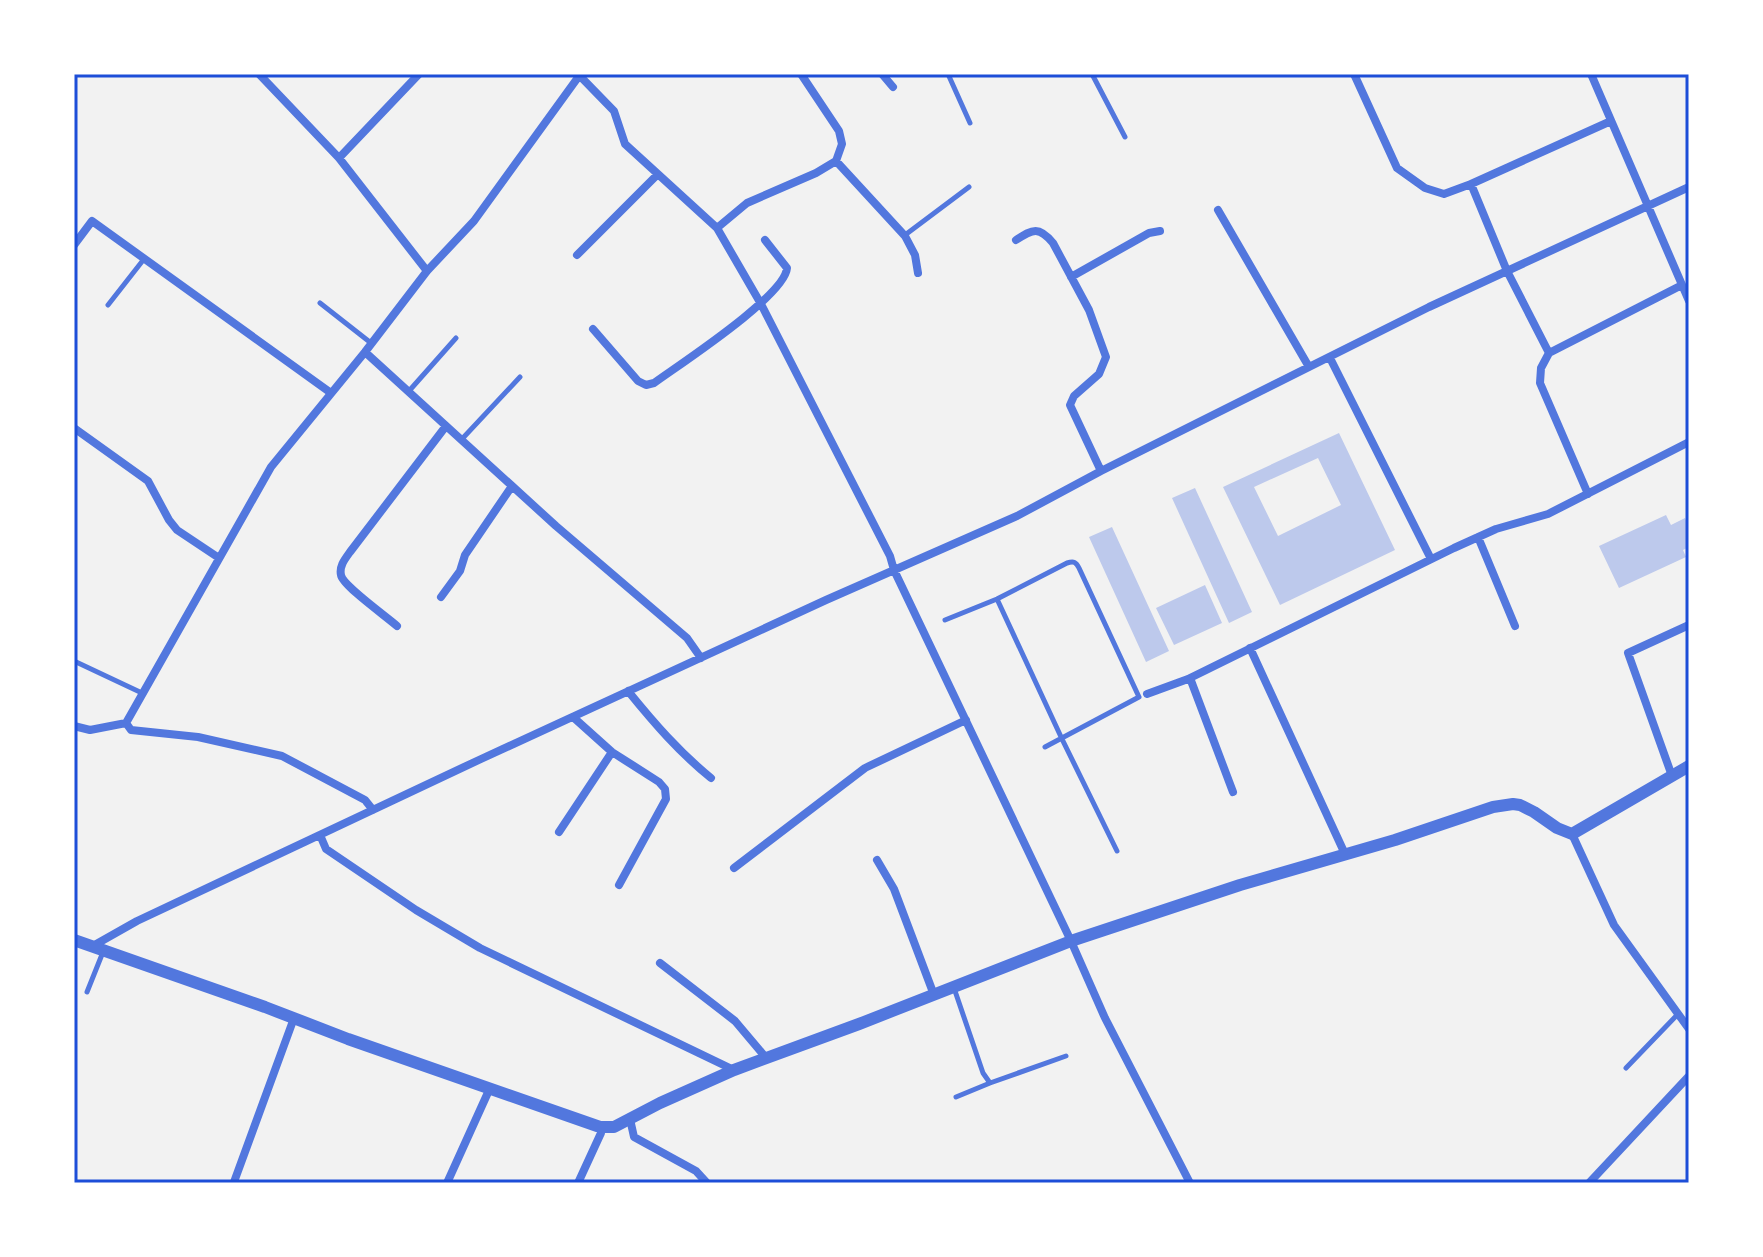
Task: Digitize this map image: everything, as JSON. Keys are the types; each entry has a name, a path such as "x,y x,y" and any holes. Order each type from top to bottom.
{"street":[{"path":"259,74 339,158 427,271"},
{"path":"339,158 419,74"},
{"path":"717,228 747,203 836,161 842,144 839,131 801,74"},
{"path":"882,74 893,87"},
{"path":"1354,74 1397,168 1425,188 1444,194 1611,121"},
{"path":"1591,74 1689,301"},
{"path":"74,726 90,730 126,723 271,467 427,271 474,221 578,75 614,111 625,144 717,228 761,304 890,556 1105,1018 1190,1183"},
{"path":"836,161 905,236 915,255 918,273"},
{"path":"577,255 658,174"},
{"path":"1471,184 1507,271 1549,353"},
{"path":"97,949 137,921 628,691 1017,516 1429,307 1689,187"},
{"path":"1218,210 1309,367"},
{"path":"74,245 92,221 331,393"},
{"path":"1016,240 1037,230 1045,234 1053,243 1089,310 1106,357 1099,374 1074,396 1070,405 1101,471"},
{"path":"1071,277 1149,233 1160,231"},
{"path":"593,329 638,381 646,385 654,383 761,304 785,278 787,268 765,240"},
{"path":"1588,494 1540,383 1541,368 1549,353 1682,285"},
{"path":"365,352 556,526 687,638 701,658"},
{"path":"1330,358 1431,559"},
{"path":"397,626 343,582 340,570 350,552 446,426"},
{"path":"74,428 148,481 177,530 219,558"},
{"path":"1143,696 1190,678 1478,537 1548,514 1689,442"},
{"path":"441,597 460,571 465,555 512,486"},
{"path":"1478,537 1515,626"},
{"path":"1672,776 1628,653 1689,625"},
{"path":"1250,648 1345,854"},
{"path":"1190,678 1233,792"},
{"path":"628,691 684,756 711,778"},
{"path":"573,717 612,752 665,789 666,799 619,885"},
{"path":"734,868 865,768 966,720"},
{"path":"126,723 131,730 198,737 282,756 365,800 373,810"},
{"path":"559,832 612,752"},
{"path":"1572,834 1689,766"},
{"path":"74,940 601,1127 614,1127 734,1070 1071,941 1240,885 1395,840 1493,807 1513,804 1572,834 1614,925 1689,1029"},
{"path":"320,835 326,849 416,910 480,948 734,1070"},
{"path":"877,860 894,889 934,995"},
{"path":"660,963 735,1021 767,1059"},
{"path":"234,1182 294,1018"},
{"path":"1589,1183 1689,1076"},
{"path":"447,1183 490,1088"},
{"path":"630,1119 634,1137 696,1171 707,1183"},
{"path":"578,1183 601,1127"}],"lane":[{"path":"948,74 970,123"},
{"path":"1092,74 1125,137"},
{"path":"905,236 969,187"},
{"path":"108,305 144,259"},
{"path":"320,303 372,343"},
{"path":"408,391 456,338"},
{"path":"461,440 520,377"},
{"path":"945,620 997,599 1067,563 1076,563 1143,696 1045,747"},
{"path":"997,599 1117,851"},
{"path":"74,661 143,693"},
{"path":"87,992 97,949"},
{"path":"953,987 983,1073 990,1083"},
{"path":"1626,1068 1678,1013"},
{"path":"956,1097 1066,1056"}],"building":[{"path":"1339,433 1395,550 1280,605 1223,487","holes":["1318,458 1341,505 1278,536 1254,487"]},
{"path":"1195,488 1252,612 1229,623 1172,498"},
{"path":"1666,515 1671,525 1685,518 1689,528 1689,547 1683,550 1686,557 1619,588 1599,546"},
{"path":"1112,527 1169,651 1146,662 1089,537"},
{"path":"1205,585 1222,623 1174,645 1156,608"}]}
